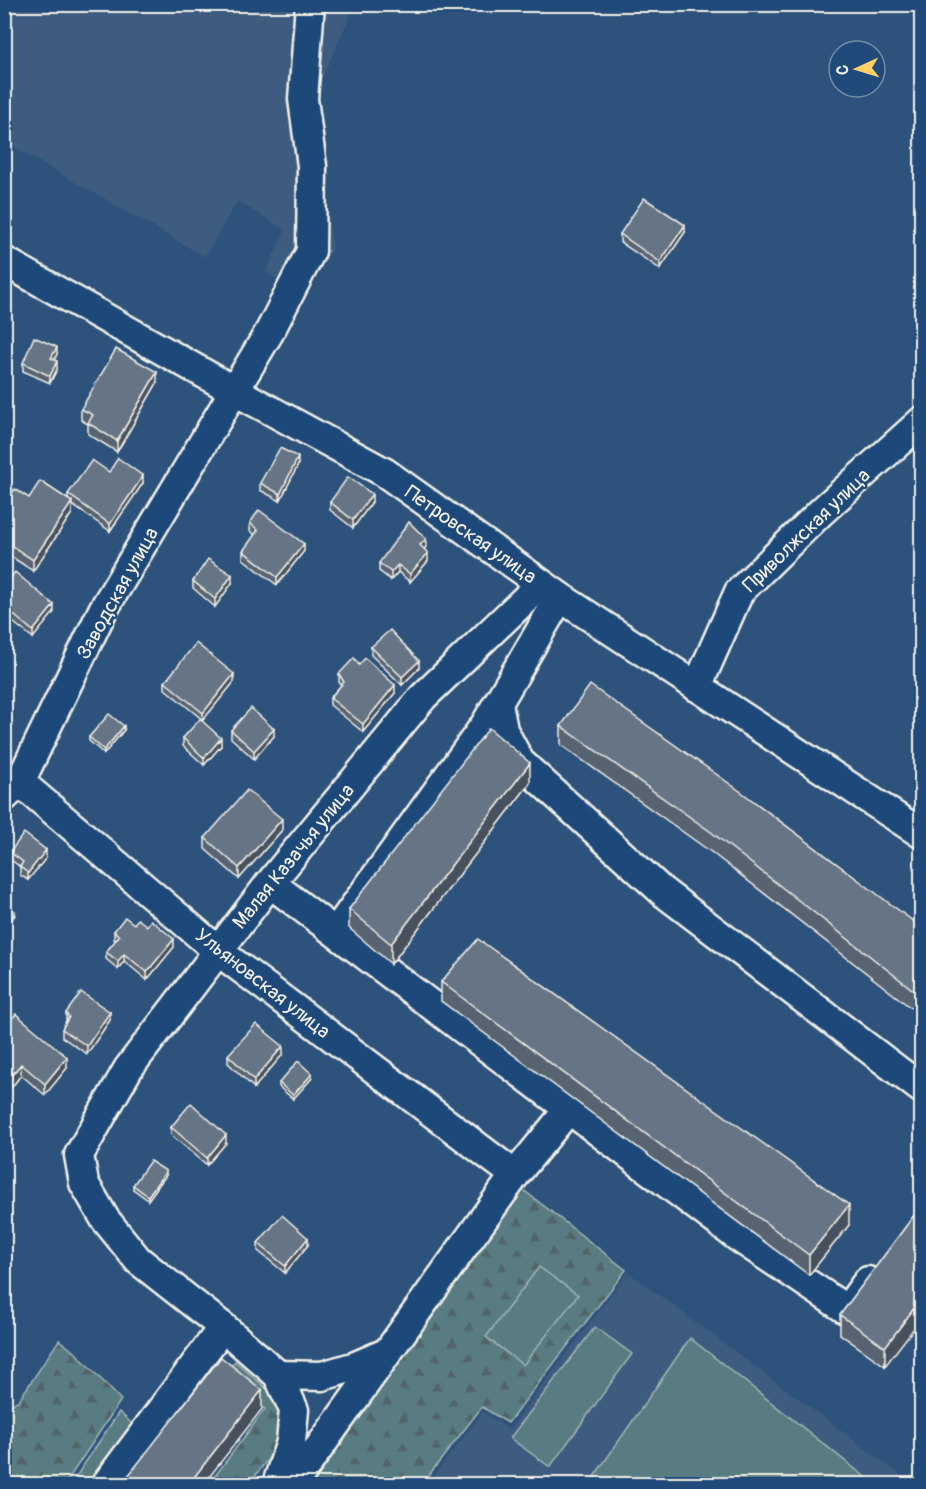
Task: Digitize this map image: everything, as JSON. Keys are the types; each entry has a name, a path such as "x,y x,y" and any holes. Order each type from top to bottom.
{"street":[{"name":"Заводская улица","path":"12,789 103,610 270,331 311,250 312,166 303,99 310,4"},
{"name":"Петровская улица","path":"4,261 384,472 551,591 921,834"},
{"name":"Приволжская улица","path":"697,687 739,592 822,511 921,421"},
{"path":"336,932 485,725 498,704 551,591"},
{"name":"Малая Казачья улица","path":"223,1327 138,1260 105,1219 84,1183 79,1155 128,1069 270,882 423,697 551,591"},
{"path":"498,704 503,730 520,762 663,892 921,1089"},
{"name":"Ульяновская улица","path":"12,789 218,951 515,1175"},
{"path":"270,882 738,1237 847,1310 881,1264"},
{"path":"293,1485 515,1175 569,1109"},
{"path":"106,1485 223,1327 278,1375 294,1410 291,1442 277,1485"},
{"path":"278,1375 322,1376 356,1366 386,1353"}],"shaded area":[{"path":"5,5 355,5 310,105 333,248 307,294 266,273 285,230 237,201 205,257 5,142"},
{"path":"628,1272 913,1484 427,1484 483,1412 509,1430"}],"green space":[{"path":"517,1185 626,1270 508,1423 482,1407 422,1484 303,1484"},
{"path":"539,1267 578,1295 523,1365 486,1337"},
{"path":"595,1327 632,1354 550,1467 510,1438"},
{"path":"690,1338 874,1484 589,1484"},
{"path":"59,1340 75,1352 121,1400 65,1484 5,1484 5,1408 19,1400"},
{"path":"235,1361 276,1397 283,1425 272,1454 249,1484 209,1484 265,1409 224,1375"},
{"path":"119,1412 137,1428 94,1484 71,1484"}],"building":[{"path":"644,198 685,225 660,262 620,234"},
{"path":"34,337 57,347 51,358 57,361 50,376 23,363"},
{"path":"116,349 157,372 117,441 88,423 93,415 81,409"},
{"path":"280,448 298,457 280,494 260,483"},
{"path":"118,458 143,476 110,524 68,494 92,460 109,472"},
{"path":"348,477 372,494 353,520 330,502"},
{"path":"40,481 72,502 33,560 4,541 4,504 15,489 29,498"},
{"path":"259,510 304,544 277,577 243,551 258,530 250,523"},
{"path":"409,522 426,539 420,545 428,553 410,574 398,565 391,572 379,563"},
{"path":"208,559 232,575 215,599 193,581"},
{"path":"15,572 54,605 33,631 4,607 4,586"},
{"path":"390,630 419,661 402,677 371,647"},
{"path":"196,643 234,674 203,713 165,682"},
{"path":"354,658 359,665 365,658 395,685 363,724 330,698 344,682 339,674"},
{"path":"590,685 740,791 921,927 921,996 711,832 561,726"},
{"path":"251,708 274,729 254,751 231,730"},
{"path":"109,714 124,726 104,750 89,737"},
{"path":"200,719 221,738 204,758 183,738"},
{"path":"489,728 530,763 391,944 349,909"},
{"path":"247,790 282,819 239,868 205,838"},
{"path":"24,833 46,850 28,873 20,867 23,862 10,852"},
{"path":"4,903 15,912 6,924 4,923"},
{"path":"125,917 134,924 138,919 147,926 151,920 174,939 147,972 124,954 118,961 106,952 119,936 114,931"},
{"path":"478,939 849,1205 809,1255 441,982"},
{"path":"81,992 110,1012 87,1046 62,1029 69,1017 66,1013"},
{"path":"921,997 921,1010 915,1006"},
{"path":"16,1014 67,1057 45,1084 21,1064 11,1076 4,1071 4,1027"},
{"path":"256,1024 283,1046 254,1080 228,1055"},
{"path":"298,1061 312,1074 293,1095 279,1083"},
{"path":"191,1103 226,1135 207,1158 171,1127"},
{"path":"150,1161 166,1171 148,1196 133,1185"},
{"path":"921,1206 921,1299 885,1347 840,1315"},
{"path":"282,1215 308,1238 285,1266 258,1243"},
{"path":"221,1357 262,1390 188,1485 121,1485"}]}
